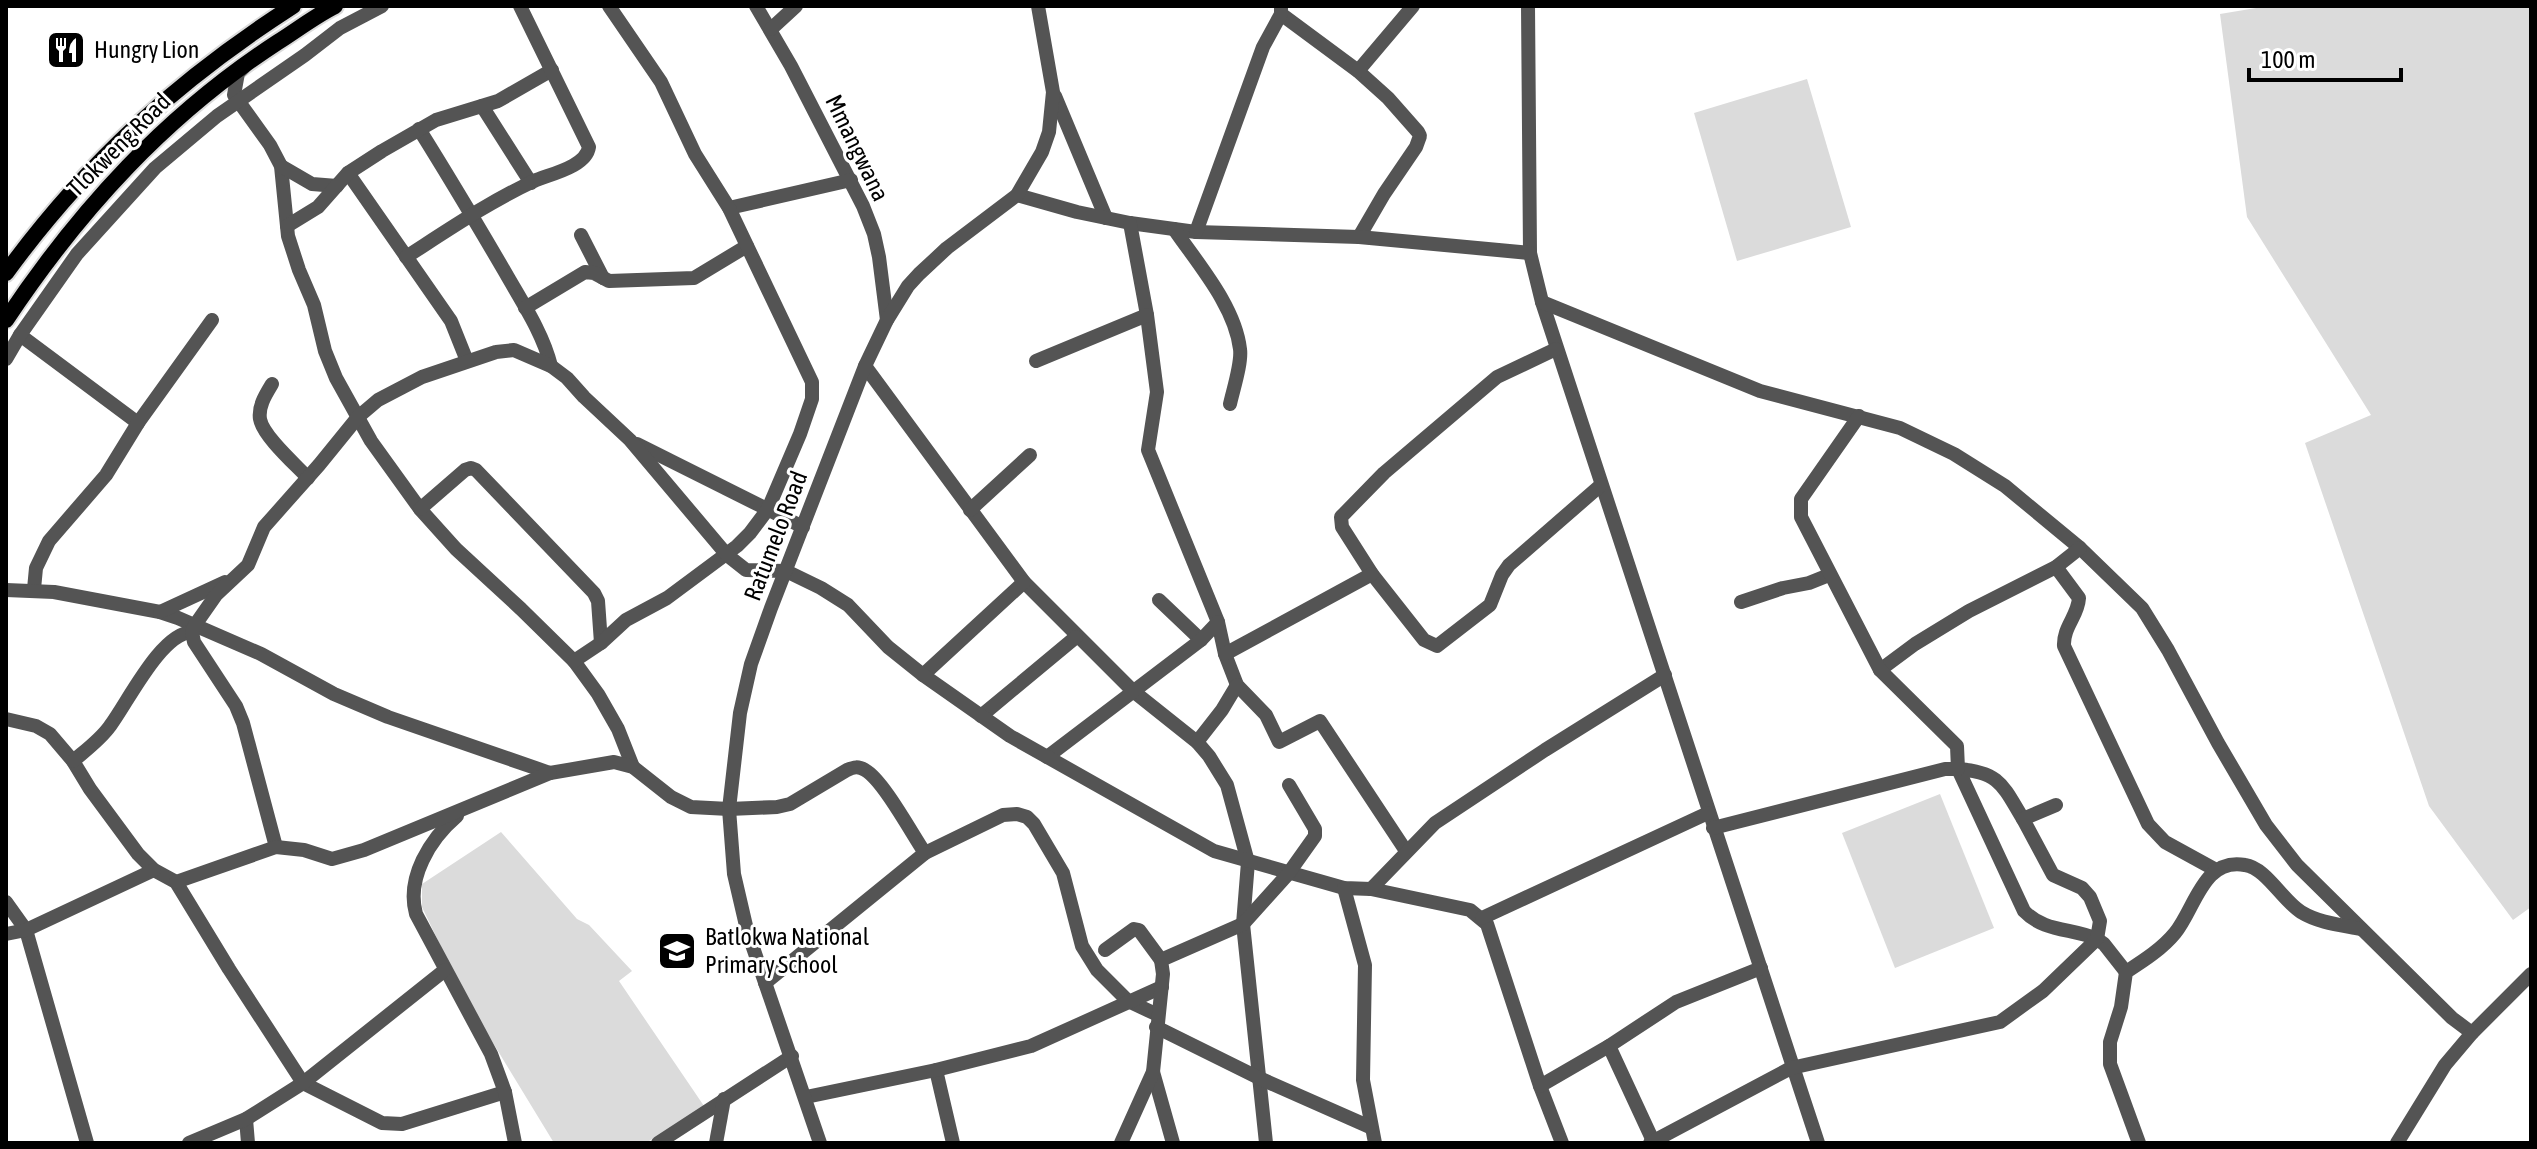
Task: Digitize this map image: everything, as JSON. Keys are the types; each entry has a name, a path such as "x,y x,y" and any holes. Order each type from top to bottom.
{"main road":[{"path":"258,27 274,6"},
{"name":"Tlokweng Road","path":"6,273 37,231 89,171 137,123 258,27 293,6"},
{"name":"Tlokweng Road","path":"6,320 73,226 117,177 195,103 251,60 331,7"}],"street":[{"path":"6,359 77,254 155,168 236,98 351,21 382,6"},
{"path":"406,257 531,183 580,161 588,152 589,147 520,6"},
{"path":"574,661 601,643 626,620 656,605 727,555 750,533 768,509 800,434 813,390 812,382 729,208 695,154 661,82 609,6"},
{"name":"Mmangwana","path":"756,6 851,180 874,234 887,320"},
{"path":"771,29 796,6"},
{"name":"Ratumelo Road","path":"820,1143 747,930 734,874 729,809 734,745 751,664 865,366 887,320 919,274 947,248 1017,195 1042,152 1049,132 1053,92 1038,6"},
{"path":"1358,71 1413,6"},
{"path":"1528,6 1530,253 1542,302 1818,1143"},
{"path":"1196,232 1263,47 1281,10 1388,98 1420,136 1359,237"},
{"path":"251,60 238,73 236,98 270,145 281,166 287,226 336,378 387,466 420,509 456,549 574,661 618,729 633,767"},
{"path":"287,226 318,207 348,173 419,129 454,113 498,101 552,70"},
{"path":"1053,92 1106,218"},
{"path":"195,103 215,93 236,98"},
{"path":"482,106 531,183"},
{"path":"419,129 473,215 525,308 548,353 551,366"},
{"path":"281,166 312,184 337,186"},
{"path":"348,173 451,321 467,361"},
{"path":"729,208 851,180"},
{"path":"1017,195 1130,223 1196,232 1359,237 1530,253"},
{"path":"1130,223 1157,392 1148,450 1218,622 1225,654 1237,685 1266,715 1279,742 1320,721 1406,851"},
{"path":"1174,229 1221,297 1235,332 1241,352 1230,404"},
{"path":"581,235 603,278"},
{"path":"525,308 585,272 617,281 694,278 747,246"},
{"path":"1542,302 1760,391 1900,428 1954,454 2005,486 2080,548 2142,608 2266,825 2297,865 2452,1018 2472,1033"},
{"path":"1036,361 1147,315"},
{"path":"34,589 36,568 49,541 106,475 138,423 212,320"},
{"path":"514,350 537,331"},
{"path":"20,335 138,423"},
{"path":"1556,349 1497,377 1384,473 1341,517 1342,527 1372,574 1424,640 1431,645 1441,645 1490,605 1509,565 1601,485"},
{"path":"73,761 108,729 160,652 180,634 193,628 216,595 248,565 264,527 358,417 400,387 467,361 514,350 551,366 567,378 630,440 727,555 749,571 786,571 848,605 888,647 923,675 1047,757 1214,851 1344,888 1371,889 1470,910 1482,918 1487,924 1562,1143"},
{"path":"865,366 1024,582 1133,691 1197,742 1227,785 1248,862 1243,924 1266,1143"},
{"path":"272,384 260,411 262,425 308,478"},
{"path":"1859,416 1801,499 1801,517 1880,670 1957,746 1958,769 2024,911 2031,919 2045,926 2097,939 2126,972 2121,1007 2110,1042 2110,1064 2139,1143"},
{"path":"630,440 803,527"},
{"path":"970,510 1030,455"},
{"path":"420,509 465,470 476,470 594,593 598,601 601,643"},
{"path":"1880,670 1969,611 2056,567 2080,548"},
{"path":"2056,567 2079,598 2077,610 2064,634 2064,646 2148,824 2165,842 2216,870"},
{"path":"1225,654 1372,574"},
{"path":"1741,602 1829,575"},
{"path":"160,612 233,578"},
{"path":"923,675 1024,582"},
{"path":"6,590 34,589 160,612 261,654 334,694 388,717 550,773"},
{"path":"1159,600 1201,640"},
{"path":"1047,757 1201,640 1218,622"},
{"path":"193,628 194,642 236,706 243,723 276,847"},
{"path":"981,716 1076,637"},
{"path":"1371,889 1435,823 1665,675"},
{"path":"1197,742 1237,685"},
{"path":"6,719 45,730 73,761 138,854 154,870 176,882 303,1083 391,1125 505,1092"},
{"path":"176,882 276,847 304,850 328,859 339,858 550,773 614,762 633,767 671,797 691,807 729,809 790,804 847,770 862,768 886,795 925,853"},
{"path":"1609,1046 1653,1143 1791,1068 2000,1022 2043,991 2097,939 2100,921 2090,897 2082,888 2053,875 2004,787 1994,777 1978,770 1945,769 1713,828"},
{"path":"1161,960 1243,924 1312,842 1315,829 1289,785"},
{"path":"472,804 438,834 415,880 413,905 491,1054 505,1092 515,1143"},
{"path":"2023,819 2056,805"},
{"path":"1482,918 1708,813"},
{"path":"765,983 925,853 1003,815 1017,814 1027,817 1034,824 1063,873 1082,946 1097,970 1128,1001 1157,1021 1259,1078 1370,1127"},
{"path":"2126,972 2174,935 2195,896 2216,870 2241,863 2252,867 2301,911 2332,924 2361,929"},
{"path":"6,934 26,930 154,870"},
{"path":"1344,888 1365,965 1363,1080 1375,1143"},
{"path":"6,902 26,930 87,1143"},
{"path":"1105,950 1134,929 1139,930 1161,960 1162,987 1153,1072 1121,1143"},
{"path":"1540,1086 1676,1002 1761,968"},
{"path":"189,1143 246,1119 303,1083 445,970"},
{"path":"2397,1143 2445,1065 2531,974"},
{"path":"806,1097 936,1070 1031,1046 1162,987"},
{"path":"658,1143 792,1056"},
{"path":"936,1070 953,1143"},
{"path":"1153,1072 1173,1143"},
{"path":"716,1143 724,1099"},
{"path":"246,1119 248,1143"}],"shaded area":[{"path":"2268,6 2531,6 2531,907 2513,920 2429,806 2305,443 2371,415 2247,217 2220,14"},
{"path":"1807,79 1851,227 1737,261 1694,113"},
{"path":"1940,794 1994,928 1895,968 1842,833"},
{"path":"501,832 577,919 589,925 632,971 619,981 704,1106 646,1143 554,1143 465,997 422,907 422,884"}],"place":[{"name":"Hungry Lion","path":"66,50"},
{"name":"Batlokwa National Primary School","path":"677,951"}]}
